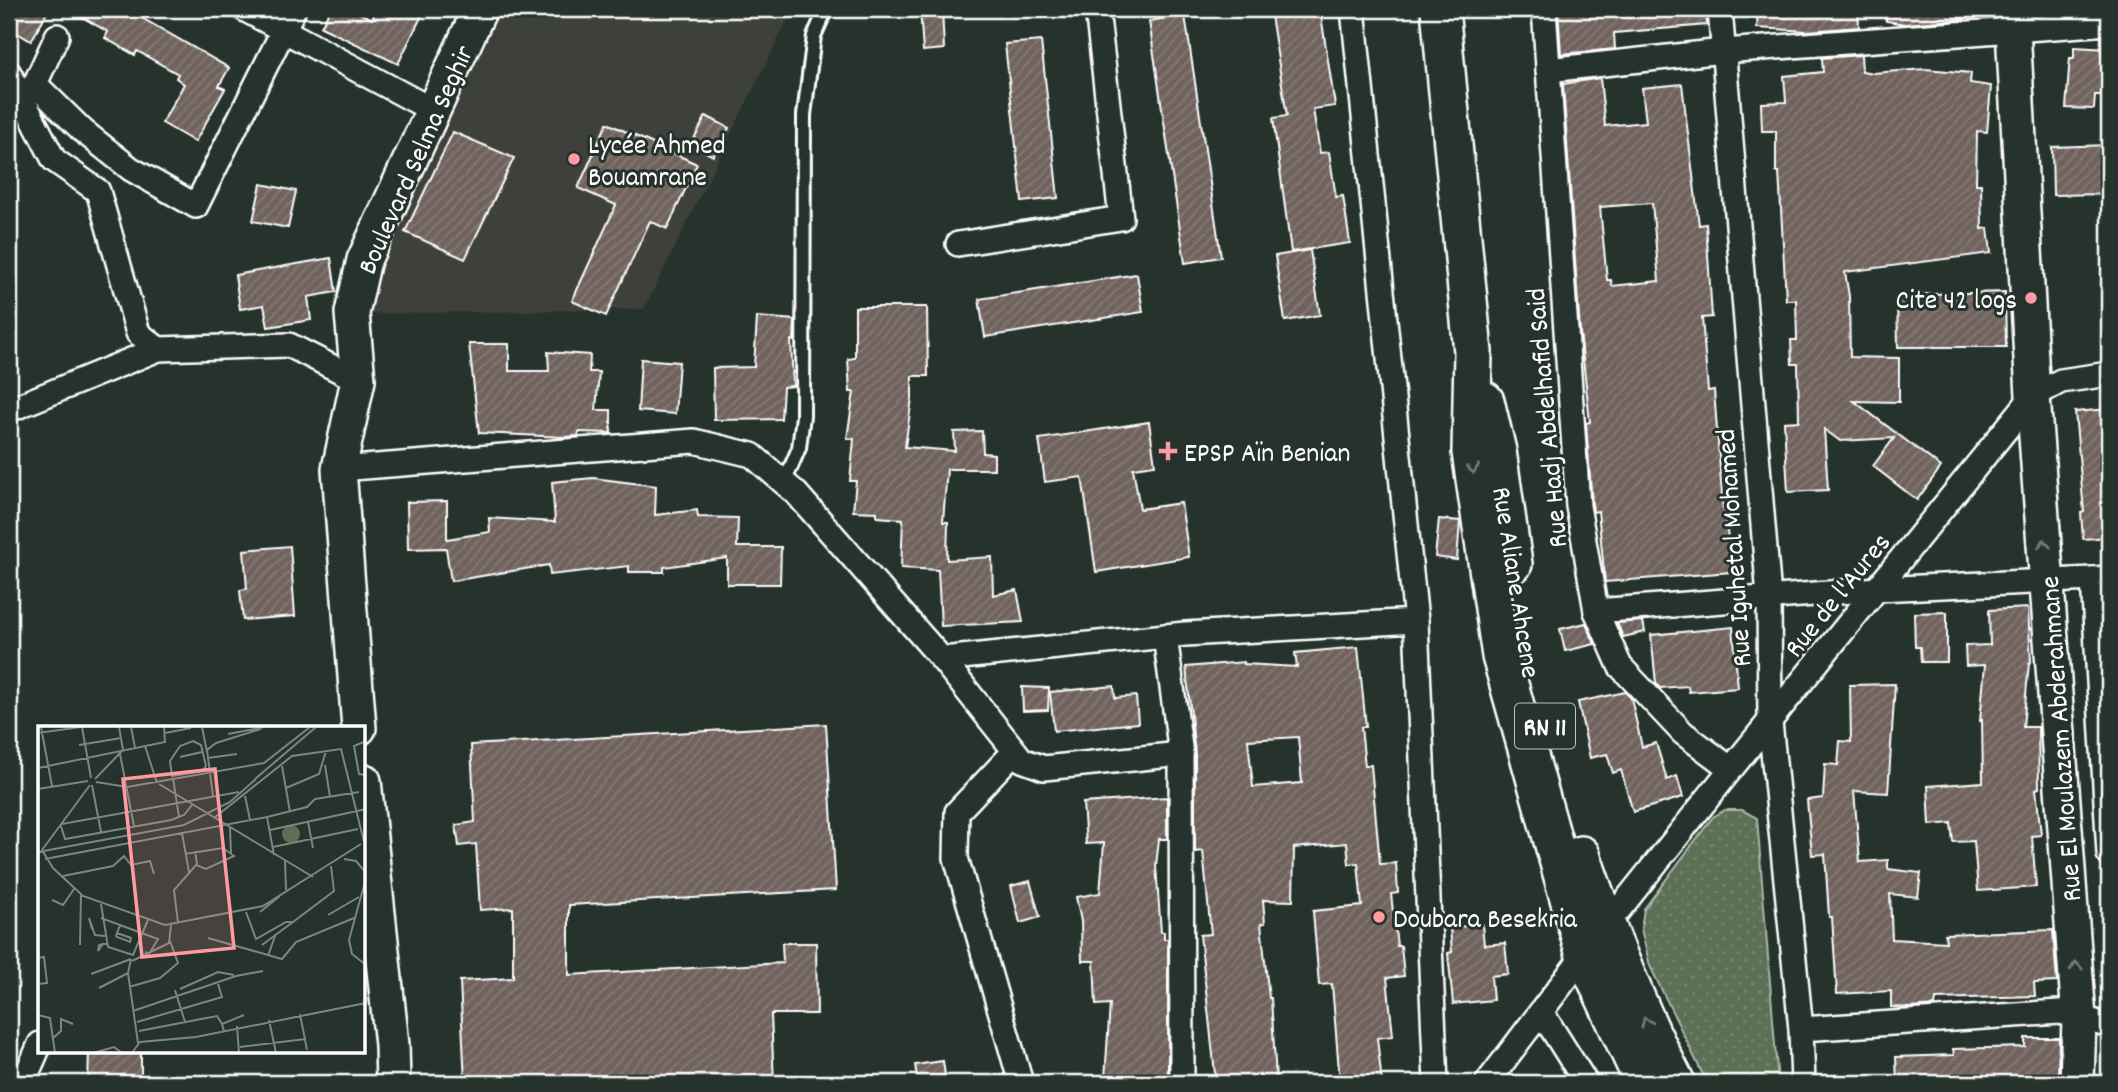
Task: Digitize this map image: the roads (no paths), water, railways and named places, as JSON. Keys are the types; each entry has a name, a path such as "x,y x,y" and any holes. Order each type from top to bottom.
{"main road":[{"name":"Rue Aliane Ahcene","path":"1440,9 1473,352 1497,451 1525,654 1577,843 1595,941 1644,1083"},
{"name":"Rue Aliane Ahcene","path":"1595,941 1676,1083"}],"street":[{"path":"244,9 434,111"},
{"path":"57,36 35,83 83,131 131,169 196,205 294,9"},
{"name":"Boulevard Selma Seghir","path":"359,726 339,469 358,380 352,313 364,260 480,9"},
{"path":"958,244 1121,218 1097,9"},
{"path":"1353,9 1416,621 1436,1083"},
{"name":"Rue Hadj Abdelhafid Said","path":"1544,9 1578,506 1596,611 1620,666 1683,733 1731,769"},
{"name":"Rue Iguhetal Mohamed","path":"1720,9 1769,597 1770,723 1801,1029 1803,1083"},
{"path":"1548,69 2014,19 2109,23"},
{"name":"Rue El Moulazem Abderahmane","path":"2014,19 2033,396 2047,581 2094,1021 2077,1083"},
{"path":"9,73 54,160 98,191 138,332 158,349"},
{"path":"9,410 158,349 289,345 358,380"},
{"path":"2033,396 2061,382 2109,374"},
{"name":"Rue de l'Aures","path":"1487,1083 1731,769 2033,396"},
{"path":"339,469 694,441 752,454 796,493 942,659 1014,752 1031,765 1044,768 1181,754"},
{"path":"1596,611 1878,589 2101,578 2109,854"},
{"path":"942,659 1165,636 1416,621"},
{"path":"1165,636 1181,754 1182,1080 1179,1083"},
{"path":"1014,752 957,812 956,858 1021,1083"},
{"path":"366,799 392,1045 393,1083"},
{"path":"1801,1029 2060,1012 2094,1021"},
{"path":"1542,1013 1586,1083"},
{"path":"23,1083 38,1049"}],"lane":[{"path":"783,482 799,449 803,416 804,116 814,36 826,9"}],"place":[{"name":"Lycée Ahmed Bouamrane","path":"574,159"},
{"name":"Cite 42 logs","path":"2031,298"},
{"name":"EPSP Aïn Benian","path":"1168,451"},
{"name":"Doubara Besekria","path":"1379,917"}]}
